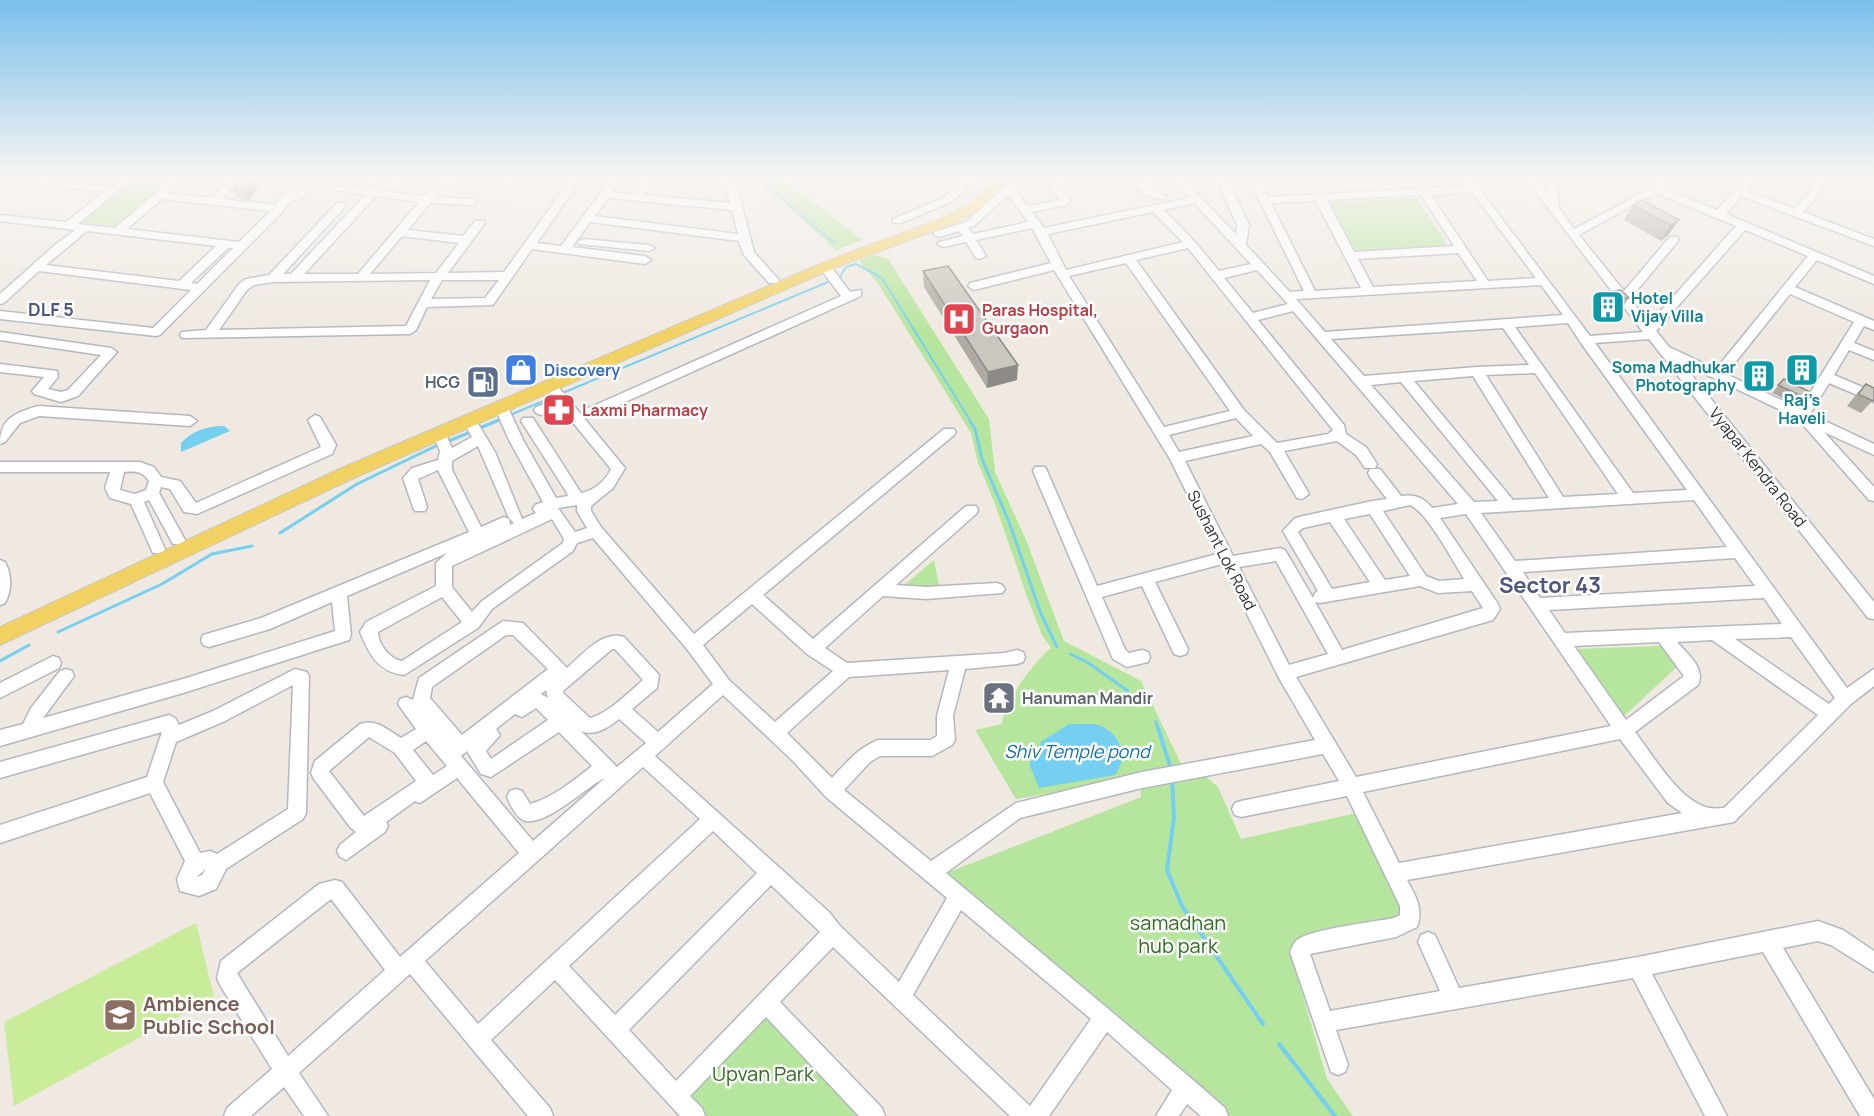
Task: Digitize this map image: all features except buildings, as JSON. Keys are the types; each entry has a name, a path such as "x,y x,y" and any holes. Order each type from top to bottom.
{"main road":[{"path":"0,623 158,549 536,380 844,250 897,231"},
{"path":"0,636 350,472 444,449 504,415 558,394 828,271 922,231"}],"street":[{"path":"0,300 74,231"},
{"path":"119,231 242,246"},
{"path":"0,315 156,332 257,231"},
{"path":"273,278 317,231"},
{"path":"295,277 336,231"},
{"path":"186,335 410,330 437,277 473,231"},
{"path":"424,303 489,302 538,231"},
{"path":"568,245 578,231"},
{"path":"689,231 743,238"},
{"path":"742,231 748,252 773,280"},
{"path":"954,231 941,239 969,238 1017,231"},
{"path":"965,231 980,256"},
{"name":"Sushant Lok Road","path":"1040,231 1060,270 1176,458 1285,673 1351,786 1410,905 1410,920 1396,927 1303,947 1300,952 1323,1022"},
{"path":"1176,458 1269,444 1332,438 1340,432 1340,428 1215,276 1181,231"},
{"path":"1227,231 1292,301 1470,508 1624,731 1674,797 1684,806 1708,817"},
{"path":"1240,245 1242,231"},
{"path":"1280,231 1312,296"},
{"path":"1337,231 1369,292"},
{"path":"1450,231 1485,285"},
{"path":"1506,231 1845,699"},
{"name":"Vyapar Kendra Road","path":"1570,231 1874,613"},
{"path":"1572,234 1579,231"},
{"path":"1585,340 1652,333 1739,231"},
{"path":"1758,231 1874,280"},
{"path":"1843,231 1874,243"},
{"path":"361,277 399,232 466,240"},
{"path":"1624,298 1674,239"},
{"path":"182,285 225,244"},
{"path":"974,286 1129,259 1191,244"},
{"path":"528,245 568,245 647,254"},
{"path":"1350,256 1462,249"},
{"path":"1718,375 1814,256"},
{"path":"1129,259 1239,413 1269,444 1302,494"},
{"path":"1215,276 1260,266"},
{"path":"36,267 202,288"},
{"path":"589,413 848,292 828,271"},
{"path":"210,334 243,287 249,282 295,277 507,276"},
{"path":"1249,318 1292,301 1312,296 1544,281"},
{"path":"1787,288 1874,326"},
{"path":"1321,336 1569,319"},
{"path":"1802,416 1861,321"},
{"path":"1506,323 1629,499"},
{"path":"0,336 111,352 73,393 61,397 41,394 39,391 52,377 52,374 0,368"},
{"path":"1846,344 1874,356"},
{"path":"1665,350 1874,450"},
{"path":"1361,381 1477,371 1538,369"},
{"path":"1477,371 1559,503"},
{"path":"1826,376 1874,397"},
{"path":"1404,377 1509,506"},
{"path":"208,640 264,624 552,504 584,499 615,477 618,468 558,394 541,411"},
{"path":"0,440 15,420 38,411 190,421"},
{"path":"1159,433 1239,413"},
{"path":"504,415 552,504"},
{"path":"1802,416 1874,496"},
{"path":"136,500 154,487 175,485 189,508 196,509 327,450 329,445 315,420"},
{"path":"528,421 574,492 584,499"},
{"path":"420,507 410,477 444,449 474,430 516,518"},
{"path":"693,644 949,432"},
{"path":"1337,435 1361,451 1397,502"},
{"path":"444,449 477,534"},
{"path":"0,467 143,466 152,472 154,487 166,520 178,540"},
{"path":"118,467 112,488 115,494 136,500 158,549"},
{"path":"1040,471 1119,654 1127,660 1143,657"},
{"path":"1429,514 1470,508 1696,495"},
{"path":"584,499 584,512 596,531 693,644 723,685 776,733 832,791 1105,1017 1217,1116"},
{"path":"1285,673 1487,615 1491,609 1429,514 1416,501 1397,502 1333,515 1299,523 1293,527 1290,531 1328,596"},
{"path":"1372,507 1421,580"},
{"path":"813,649 971,510"},
{"path":"472,623 444,589 444,563 553,512 572,539"},
{"path":"1333,515 1381,587"},
{"path":"149,529 166,520"},
{"path":"444,589 372,627 368,632 384,662 392,668 404,668 472,623 487,605 568,547 572,539 596,531"},
{"path":"1512,567 1738,552"},
{"path":"1093,593 1227,560 1280,554 1338,657"},
{"path":"0,567 4,591 0,599"},
{"path":"1146,579 1180,649"},
{"path":"1305,599 1421,580 1438,587 1476,584"},
{"path":"879,590 926,593 997,590"},
{"path":"1538,604 1767,592"},
{"path":"0,738 183,686 343,635 339,593"},
{"path":"753,596 813,649 845,670 1017,657"},
{"path":"346,851 456,756 559,669 517,628 503,628 425,683 421,700 456,756 532,854"},
{"path":"1560,640 1795,630"},
{"path":"1715,634 1830,714"},
{"path":"1241,809 1624,731 1692,680 1693,673 1689,666 1664,637"},
{"path":"618,642 651,675 652,679 651,683 620,709 594,726 587,726 556,698 554,688 608,643 618,642"},
{"path":"0,691 53,663"},
{"path":"832,791 864,756 879,748 932,748 946,740 945,716 959,663"},
{"path":"776,733 845,670"},
{"path":"29,729 37,712 66,675"},
{"path":"0,770 163,723 170,723 172,728 169,737 154,783 196,864 210,860 216,865 297,813 301,677 295,676 219,716 169,737"},
{"path":"1395,873 1708,817 1728,816 1845,699 1874,676"},
{"path":"516,797 526,813 542,810 561,801 643,756 723,685"},
{"path":"559,722 491,770 476,753 477,747 536,699 559,722 610,773"},
{"path":"406,704 428,730 456,756"},
{"path":"620,709 658,743"},
{"path":"366,729 375,730 401,748 427,781 414,793 364,827 356,821 320,773 321,766 366,729"},
{"path":"401,748 428,730"},
{"path":"932,872 1016,811 1142,780 1327,746"},
{"path":"643,756 822,919 833,933 1025,1116"},
{"path":"235,1116 532,854 610,773"},
{"path":"0,834 154,783"},
{"path":"477,1039 712,820"},
{"path":"614,1030 770,873"},
{"path":"317,1116 285,1071 227,978 228,968 326,891 334,889 477,1039 535,1113"},
{"path":"901,998 958,896"},
{"path":"1338,1065 1323,1022 1638,967 1767,940 1825,932 1874,962"},
{"path":"676,1096 833,933"},
{"path":"1767,940 1872,1116"},
{"path":"1428,942 1454,999"},
{"path":"555,966 694,1116"},
{"path":"1638,967 1716,1116"},
{"path":"766,1002 874,1116"},
{"path":"1035,1116 1105,1017"},
{"path":"1167,1116 1186,1087"}],"green space":[{"path":"815,231 851,231 862,240 836,250"},
{"path":"1343,231 1438,231 1448,246 1354,251"},
{"name":"samadhan hub park","path":"874,255 888,259 989,419 995,472 1026,540 1064,641 1141,681 1184,770 1202,773 1218,787 1241,839 1361,812 1404,914 1291,954 1327,1079 1353,1116 1214,1116 939,876 1141,797 1140,784 1177,772 1016,799 975,730 1002,724 1020,683 1051,648 1042,635 1028,599 995,504 978,463 971,433 879,285 859,261"},
{"path":"934,560 939,586 902,587"},
{"path":"1660,646 1682,662 1621,719 1574,649"},
{"name":"Ambience Public School","path":"196,923 214,997 14,1106 4,1022"},
{"name":"Upvan Park","path":"762,1012 860,1116 703,1116 684,1095"}],"water":[{"path":"224,426 230,431 181,452 181,443 190,435 206,428"},
{"name":"Shiv Temple pond","path":"1069,724 1096,725 1110,731 1121,748 1119,768 1115,775 1039,788 1029,764 1041,742"}],"waterway":[{"path":"820,231 834,243"},
{"path":"510,415 840,277 846,267 856,264 882,278 971,422"},
{"path":"493,422 501,419"},
{"path":"477,429 497,421"},
{"path":"970,421 975,429 982,459 1009,522 1041,614 1057,647"},
{"path":"446,442 471,432"},
{"path":"280,533 357,484 440,444"},
{"path":"58,632 162,584 212,554 252,546"},
{"path":"0,661 29,645"},
{"path":"1070,654 1087,662 1128,691"},
{"path":"1156,722 1158,729"},
{"path":"1158,728 1171,769"},
{"path":"1172,778 1174,817 1167,870 1182,906 1263,1024"},
{"path":"1279,1044 1335,1116"}],"place":[{"name":"Hotel Vijay Villa","path":"1608,307"},
{"name":"Paras Hospital, Gurgaon","path":"959,319"},
{"name":"Discovery","path":"521,370"},
{"name":"Raj’s Haveli","path":"1802,370"},
{"name":"Soma Madhukar Photography","path":"1759,376"},
{"name":"HCG","path":"483,382"},
{"name":"Laxmi Pharmacy","path":"559,410"},
{"name":"Hanuman Mandir","path":"999,698"},
{"name":"Ambience Public School","path":"120,1015"}],"district":[{"name":"DLF 5","path":"51,310"},
{"name":"Sector 43","path":"1550,585"}]}
